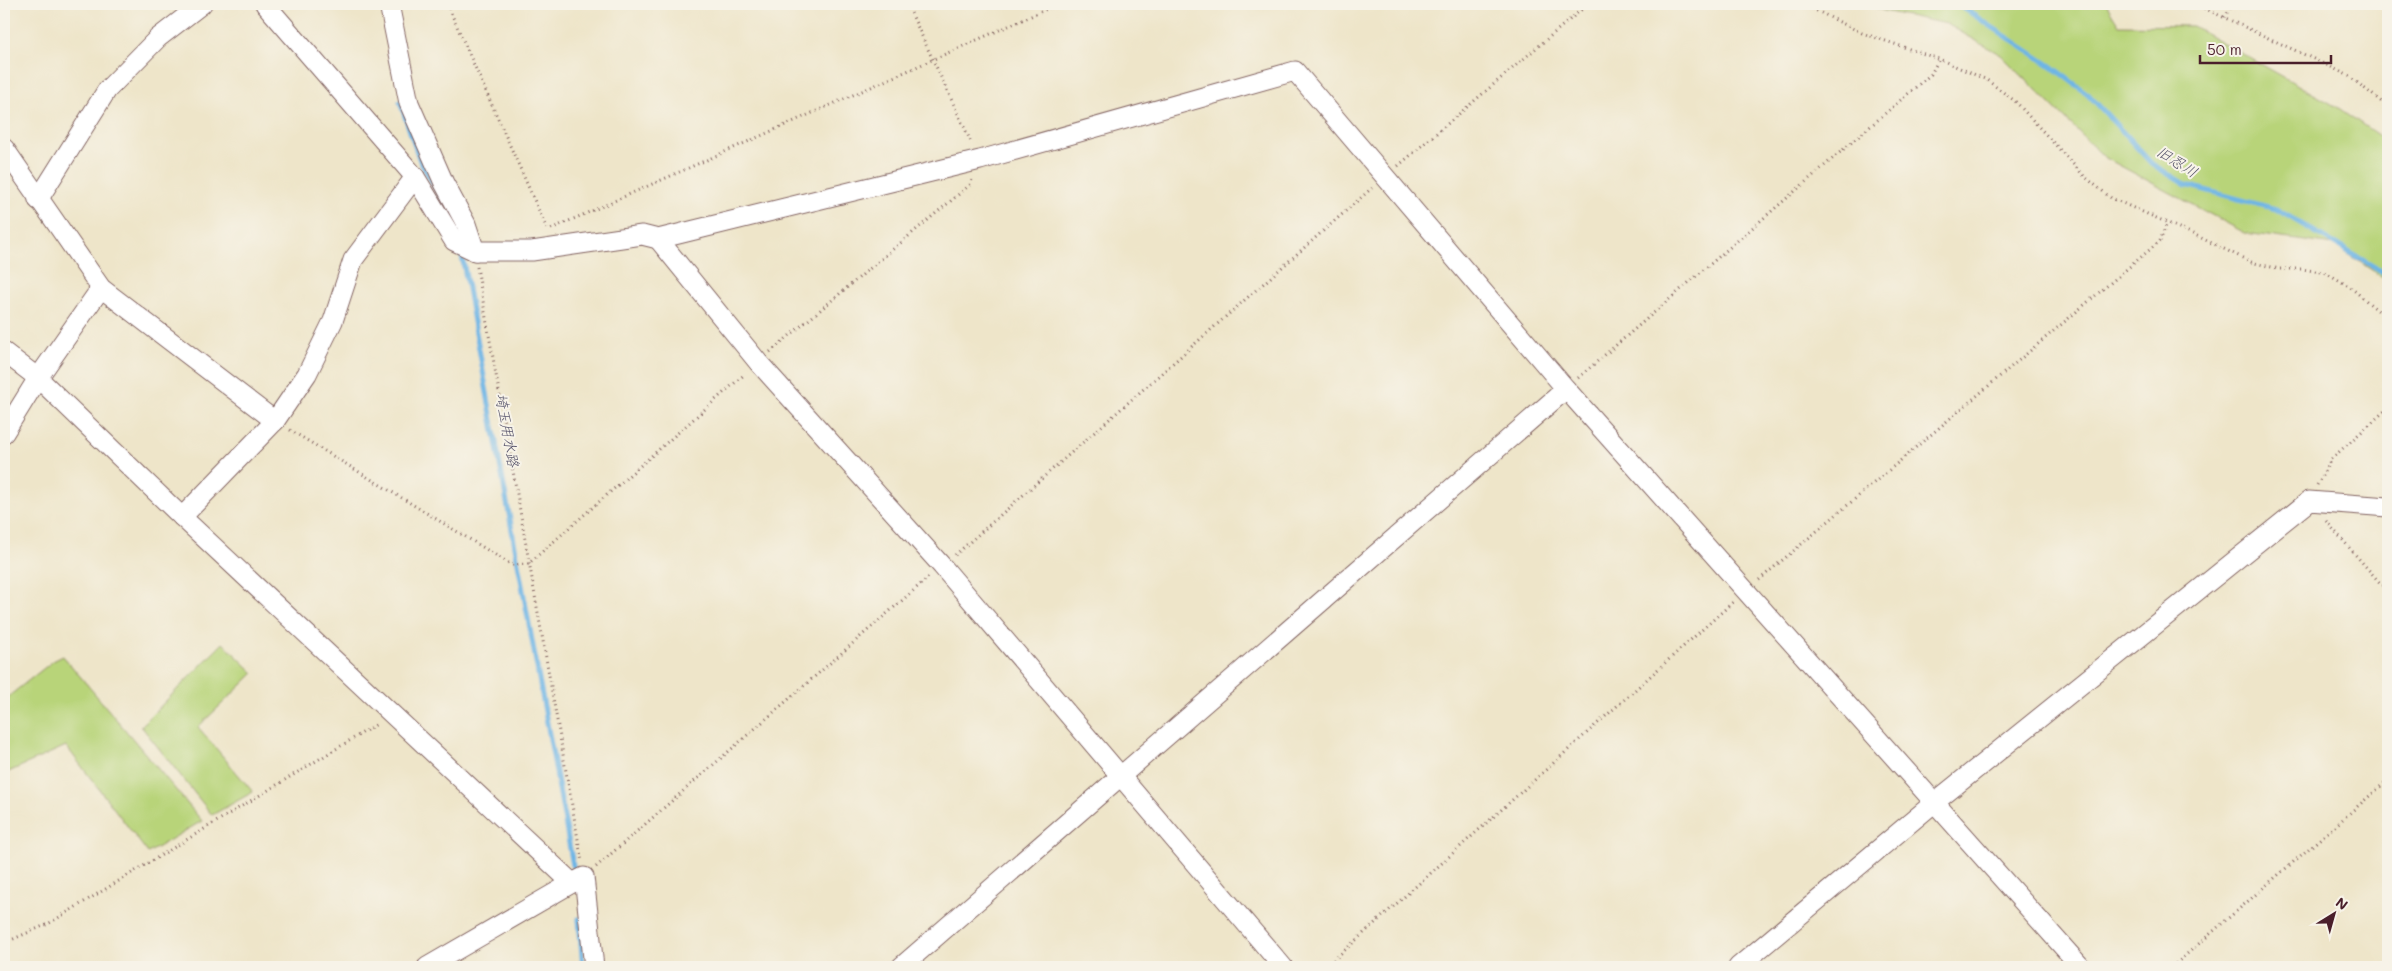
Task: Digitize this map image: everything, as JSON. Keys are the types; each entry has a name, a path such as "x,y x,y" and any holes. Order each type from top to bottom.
{"street":[{"path":"38,200 107,90 158,38 202,4"},
{"path":"265,4 414,177 454,241 475,251 532,251 642,235 658,240 980,160 1295,71 1566,388 2081,967"},
{"path":"389,4 409,103 466,224 475,251"},
{"path":"4,148 38,200 101,288 274,421"},
{"path":"182,517 274,421 307,374 332,321 353,260 414,177"},
{"path":"658,240 758,362 942,566 1283,967"},
{"path":"4,433 38,378 101,288"},
{"path":"4,352 38,378 182,517 393,715 578,880 594,967"},
{"path":"901,967 1566,388"},
{"path":"1738,967 1935,802 2309,501 2388,507"},
{"path":"427,967 578,880"}],"path":[{"path":"447,4 548,230"},
{"path":"274,421 515,565 528,564 758,362 970,184 980,160 907,4"},
{"path":"532,251 548,230 932,58 1058,4"},
{"path":"578,880 942,566 1386,176 1588,4"},
{"path":"1803,4 1862,33 1939,59 1975,74 2007,95 2084,176 2111,198 2195,235 2250,262 2279,269 2327,272 2350,287 2388,319"},
{"path":"2195,4 2349,76 2388,107"},
{"path":"2224,18 2233,4"},
{"path":"2380,4 2388,12"},
{"path":"1566,388 1931,74 1939,59"},
{"path":"475,251 528,564 578,880"},
{"path":"4,943 48,924 393,715"},
{"path":"2172,967 2388,780"}],"green space":[{"path":"1867,4 2106,4 2119,25 2193,26 2337,107 2388,142 2388,281 2335,245 2245,233 2104,157 2001,55 1947,24 1884,11"},
{"path":"223,643 254,673 198,727 253,792 212,815 141,726"},
{"path":"63,656 202,821 148,853 66,746 4,774 4,700 53,661"}],"waterway":[{"name":"旧忍川","path":"1957,4 2048,64 2088,94 2152,164 2186,185 2276,209 2388,275"},
{"name":"埼玉用水路","path":"400,102 420,161 447,211"},
{"name":"埼玉用水路","path":"461,250 574,871"},
{"name":"埼玉用水路","path":"579,919 583,967"}]}
